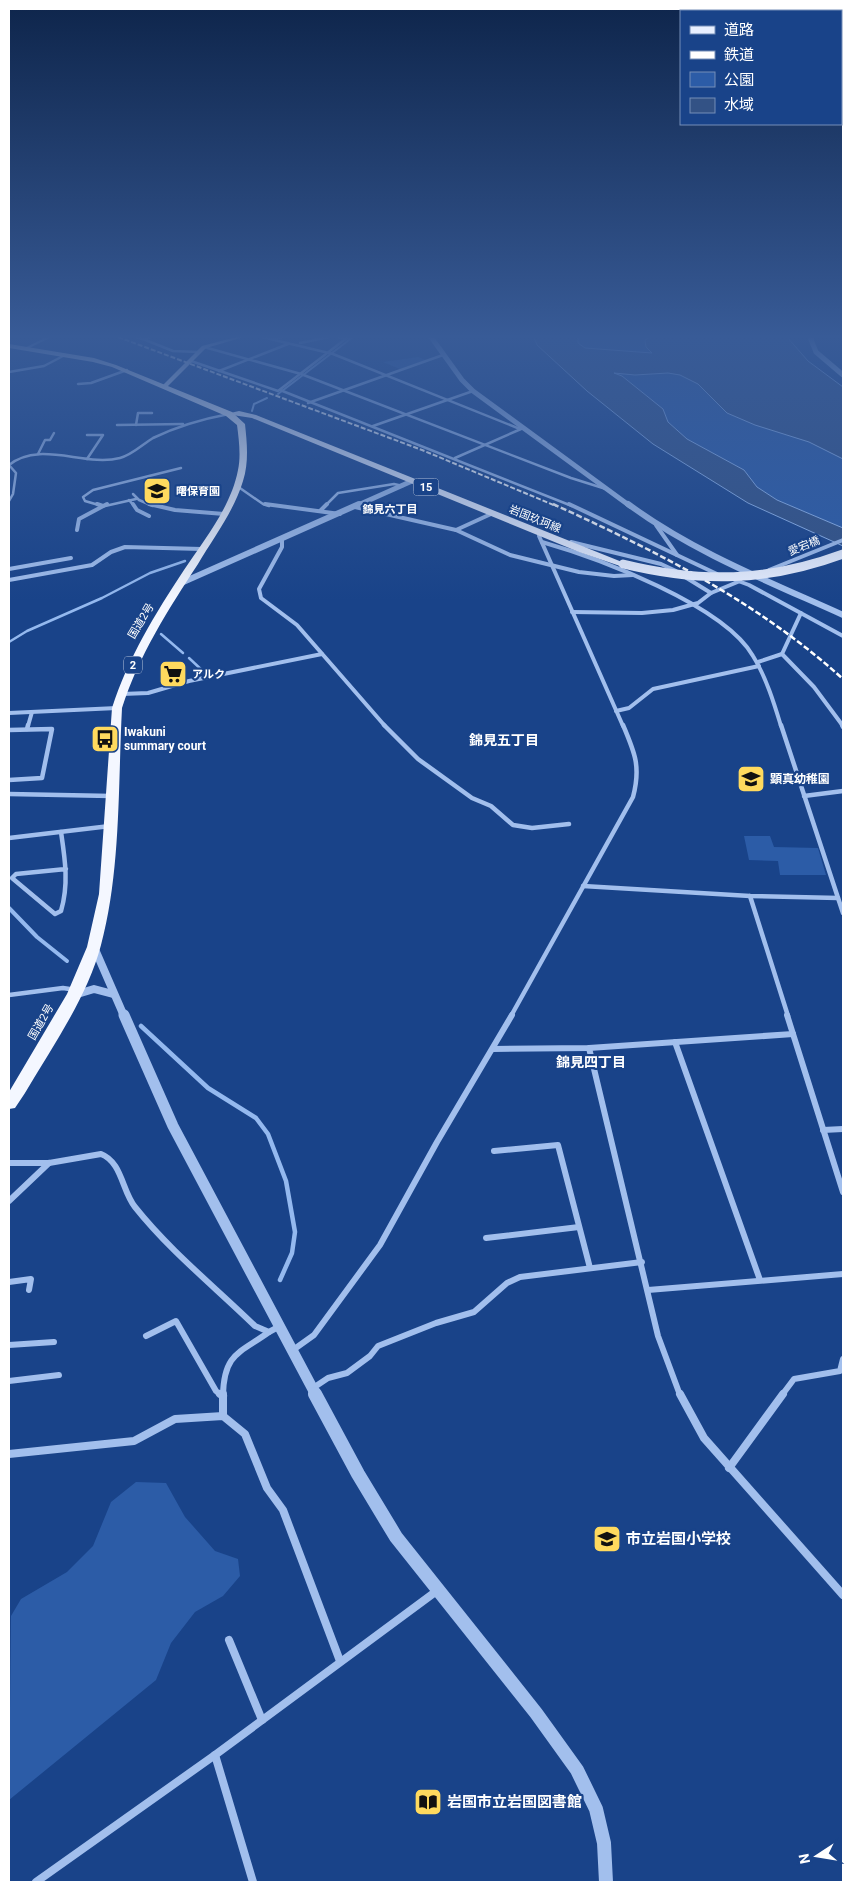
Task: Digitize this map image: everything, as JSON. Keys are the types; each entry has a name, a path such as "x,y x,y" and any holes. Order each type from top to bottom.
{"highway":[{"name":"国道2号","path":"9,1103 20,1089 75,993 94,947 106,894 117,708 120,694 132,666 224,514 237,486 243,459 242,425"}],"main road":[{"name":"岩国玖珂線","path":"276,425 491,514 541,538 556,540 624,567 705,578 754,577 807,568 843,554"}],"street":[{"path":"10,499 15,488 16,473 9,465 19,457 38,454 87,459 121,458 152,439 181,425"},
{"path":"436,425 587,484 606,489"},
{"path":"513,425 522,429"},
{"path":"517,425 656,525 755,575 843,615"},
{"path":"373,426 553,497 714,573 739,581 843,636"},
{"path":"455,458 522,429"},
{"path":"38,454 45,440 50,440 54,433"},
{"path":"87,435 103,435 87,459"},
{"path":"103,506 85,501 83,497 104,486 181,468"},
{"path":"181,583 412,481"},
{"path":"320,511 338,493 394,484 402,486"},
{"path":"237,486 263,504 274,507 340,514"},
{"path":"133,494 136,499"},
{"path":"77,530 79,519 103,506 136,499 177,511 224,514"},
{"path":"129,500 137,510 149,516"},
{"path":"355,507 456,530 510,555 579,572 614,576 634,575"},
{"path":"456,530 491,514"},
{"path":"656,525 677,555"},
{"path":"293,1350 314,1335 380,1245 437,1142 493,1049 633,797 638,777 635,753 541,538"},
{"path":"541,538 624,567 634,575 691,605 728,627 759,664 843,914"},
{"path":"282,539 282,547 259,589 261,598 297,625 404,746 418,759 472,798 491,806 513,824 522,827 569,824"},
{"path":"556,540 661,564 711,593"},
{"name":"愛宕橋","path":"572,612 660,612 691,605 711,593 739,581 843,540"},
{"path":"9,580 92,565 110,552 126,547 153,546 202,549"},
{"path":"9,569 70,558"},
{"path":"624,567 638,559"},
{"path":"616,711 629,708 653,689 759,664 782,654 800,613"},
{"path":"120,694 148,693 189,680 322,654"},
{"path":"782,654 814,687 843,727"},
{"path":"9,713 117,708"},
{"path":"27,729 32,712"},
{"path":"9,730 52,729 42,778 9,780"},
{"path":"804,796 843,791"},
{"path":"9,794 112,796"},
{"path":"9,838 110,826"},
{"path":"16,874 12,878 54,914 61,911 68,884 61,832"},
{"path":"9,875 66,869"},
{"path":"583,886 750,896 838,898"},
{"path":"750,896 843,1192"},
{"path":"94,947 173,1126 358,1474 396,1537 536,1713 577,1770 598,1818 604,1842 606,1882"},
{"path":"9,996 63,988 75,993 103,988 114,994"},
{"path":"493,1049 589,1048 793,1034"},
{"path":"675,1042 760,1280"},
{"path":"589,1048 642,1262 658,1336 681,1397 704,1438 729,1468 832,1580 843,1596"},
{"path":"823,1130 843,1129"},
{"path":"494,1151 558,1145 590,1268"},
{"path":"9,1163 50,1163 100,1154 109,1157 114,1163 133,1206 151,1226 255,1326 269,1332"},
{"path":"9,1201 50,1163"},
{"path":"486,1238 579,1227"},
{"path":"313,1388 328,1378 347,1373 370,1356 378,1346 436,1323 474,1312 507,1283 520,1277 642,1262"},
{"path":"648,1290 843,1274"},
{"path":"9,1282 31,1279 29,1290"},
{"path":"146,1336 176,1321 216,1391 223,1396"},
{"path":"223,1416 226,1369 232,1356 281,1326"},
{"path":"9,1345 54,1342"},
{"path":"729,1468 794,1379 840,1371 843,1359"},
{"path":"9,1381 59,1375"},
{"path":"9,1454 134,1441 175,1419 223,1416 245,1434 267,1488 283,1510 340,1661"},
{"path":"36,1882 215,1755 340,1661 439,1590"},
{"path":"229,1640 262,1720"},
{"path":"215,1755 253,1882"}],"green space":[{"path":"672,425 762,425 809,442 843,459 843,528 777,500 757,487 744,470 687,439"},
{"path":"744,836 770,836 774,847 818,848 826,875 780,875 778,861 749,860"},
{"path":"136,1482 166,1483 185,1517 215,1551 238,1559 240,1576 223,1596 195,1612 171,1643 156,1680 9,1800 11,1616 21,1599 67,1572 93,1546 111,1502"}],"water":[{"path":"630,425 672,425 687,439 744,470 757,487 777,500 843,528 843,546 748,503 653,444"},
{"path":"756,425 843,425 843,459 809,442"}],"waterway":[{"path":"9,642 27,631 102,598 150,573 185,561"},
{"path":"161,634 183,653"},
{"path":"189,658 205,673"},
{"path":"9,908 37,937 67,961"},
{"path":"141,1026 208,1088 256,1118 268,1134 286,1181 295,1232 292,1253 280,1280"}],"railway":[{"path":"355,425 422,450 556,506"},
{"path":"553,504 668,560 742,602 810,651 843,679"}],"place":[{"name":"曙保育園","path":"157,491"},
{"name":"アルク","path":"173,674"},
{"name":"Iwakuni summary court","path":"105,739"},
{"name":"顕真幼稚園","path":"751,779"},
{"name":"市立岩国小学校","path":"607,1539"},
{"name":"岩国市立岩国図書館","path":"428,1802"}],"district":[{"name":"錦見六丁目","path":"390,509"},
{"name":"錦見五丁目","path":"504,740"},
{"name":"錦見四丁目","path":"591,1062"}]}
